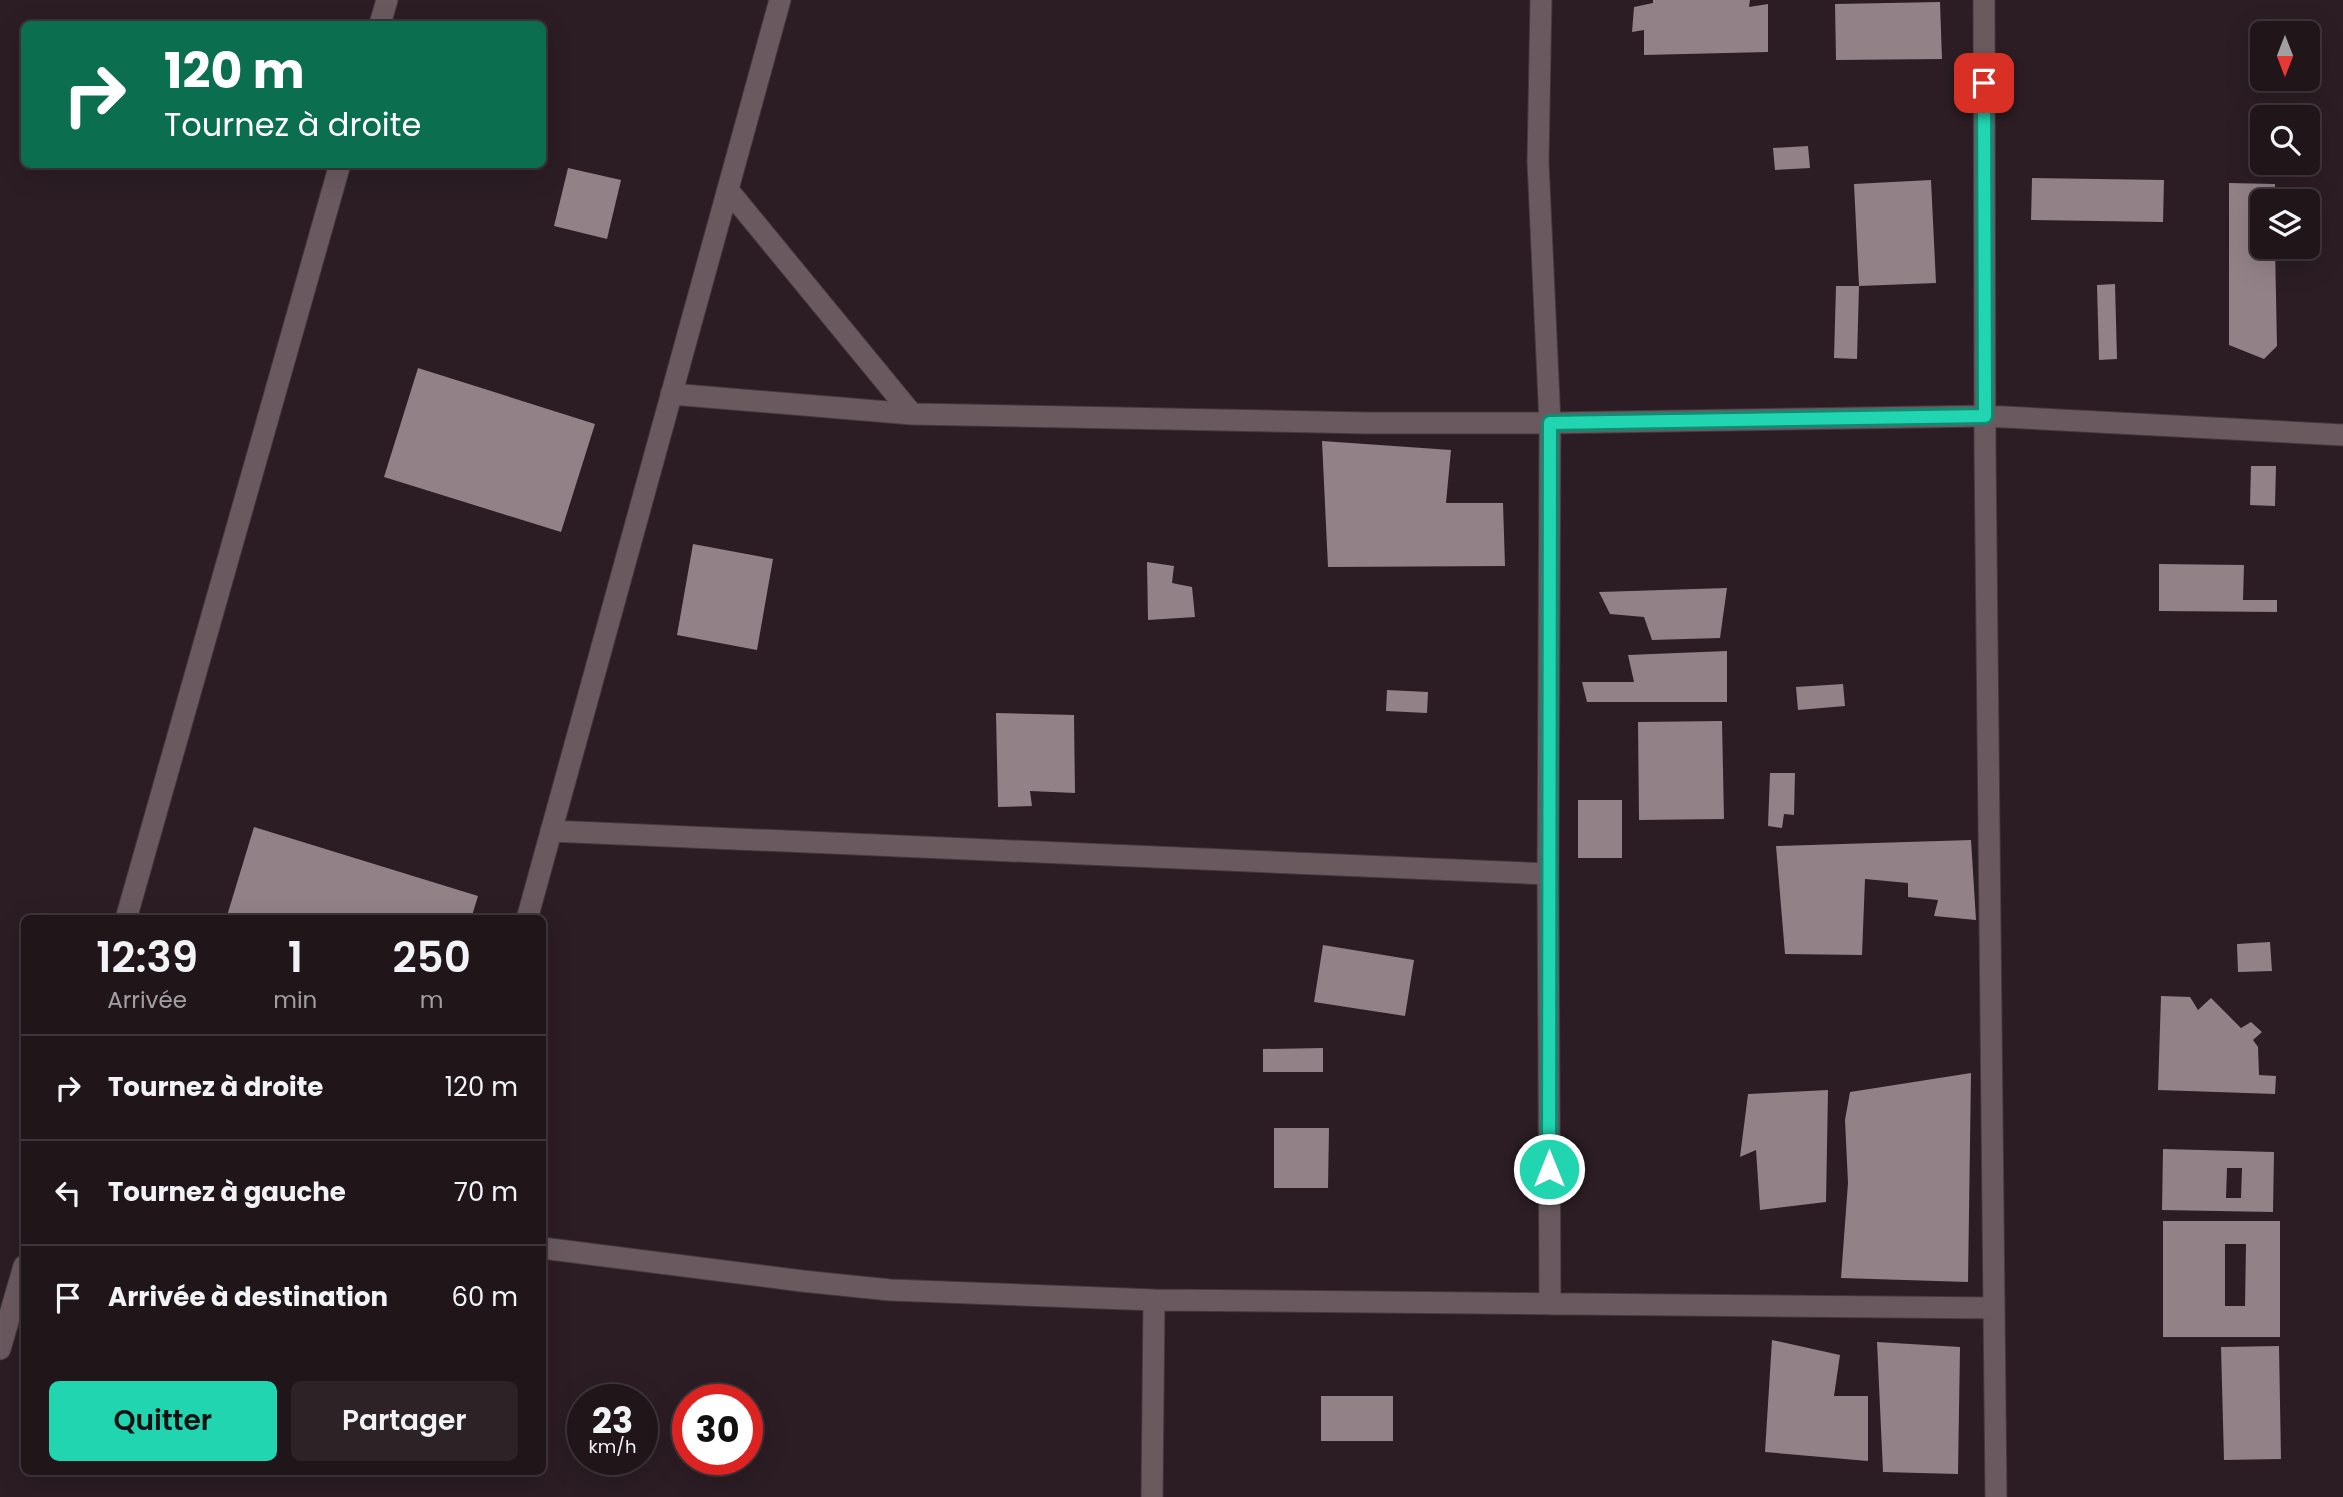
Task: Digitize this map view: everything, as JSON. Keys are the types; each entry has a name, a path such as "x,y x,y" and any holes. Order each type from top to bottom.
{"street":[{"path":"381,21 387,0"},
{"path":"528,915 780,0"},
{"path":"1541,0 1538,162 1550,423 1550,1304"},
{"path":"1984,0 1985,416 1996,1497"},
{"path":"126,915 339,168"},
{"path":"728,190 912,414"},
{"path":"671,394 912,414 1367,423 1985,416 2343,435"},
{"path":"551,831 1548,874"},
{"path":"546,1249 890,1290 1154,1300 1994,1308"},
{"path":"0,1349 21,1276"},
{"path":"1152,1497 1154,1300"}],"building":[{"path":"1653,0 1750,0 1749,7 1768,4 1768,52 1644,55 1644,30 1632,32 1634,7 1653,3"},
{"path":"1940,2 1942,59 1836,60 1835,4"},
{"path":"1808,146 1810,168 1775,170 1773,148"},
{"path":"568,168 621,180 607,239 554,226"},
{"path":"2032,178 2164,180 2163,222 2031,220"},
{"path":"1931,180 1936,283 1859,286 1854,184"},
{"path":"2229,183 2275,184 2275,189 2250,189 2250,259 2275,259 2277,346 2264,359 2229,345"},
{"path":"2115,284 2117,359 2099,360 2097,285"},
{"path":"1836,286 1859,286 1857,359 1834,358"},
{"path":"418,368 595,424 561,532 384,477"},
{"path":"1322,441 1451,450 1446,503 1503,503 1505,566 1328,567"},
{"path":"2251,466 2276,466 2275,506 2250,505"},
{"path":"693,544 773,559 757,650 677,635"},
{"path":"1147,562 1174,566 1172,583 1192,587 1195,617 1148,620"},
{"path":"2159,564 2244,565 2243,600 2277,600 2277,612 2159,611"},
{"path":"1727,588 1720,638 1652,640 1644,617 1610,614 1599,592"},
{"path":"1727,651 1727,702 1587,702 1582,682 1634,682 1628,655"},
{"path":"1843,684 1845,706 1798,710 1796,687"},
{"path":"1387,690 1428,692 1427,713 1386,711"},
{"path":"996,713 1074,715 1075,793 1030,791 1032,806 998,807"},
{"path":"1722,721 1724,819 1639,820 1638,722"},
{"path":"1770,773 1795,773 1794,815 1784,814 1782,828 1768,826"},
{"path":"1578,800 1622,800 1622,858 1578,858"},
{"path":"254,827 478,896 472,915 227,915"},
{"path":"1971,840 1976,920 1934,916 1938,900 1908,897 1908,883 1865,879 1862,955 1785,954 1776,846"},
{"path":"2270,942 2272,971 2238,972 2237,944"},
{"path":"1323,945 1414,960 1405,1016 1314,1002"},
{"path":"2161,996 2190,997 2198,1010 2211,998 2241,1028 2251,1022 2262,1032 2253,1040 2258,1047 2259,1075 2276,1076 2275,1094 2158,1090"},
{"path":"1323,1048 1323,1072 1263,1072 1263,1049"},
{"path":"1971,1073 1968,1282 1841,1278 1848,1183 1845,1120 1850,1092"},
{"path":"1828,1090 1826,1202 1760,1210 1756,1150 1740,1157 1748,1094"},
{"path":"1274,1128 1329,1128 1328,1188 1274,1188"},
{"path":"2163,1149 2274,1152 2273,1212 2162,1210","holes":["2227,1168 2242,1168 2241,1198 2226,1198"]},
{"path":"2163,1221 2280,1221 2280,1337 2163,1337","holes":["2225,1244 2246,1244 2245,1306 2225,1306"]},
{"path":"1772,1340 1840,1355 1834,1396 1868,1396 1868,1461 1765,1452"},
{"path":"1877,1342 1960,1347 1958,1474 1883,1472"},
{"path":"2279,1346 2281,1459 2224,1460 2221,1347"},
{"path":"1321,1396 1393,1396 1393,1441 1321,1441"}],"route":[{"path":"1549,1169 1550,423 1985,416 1984,83"}]}
